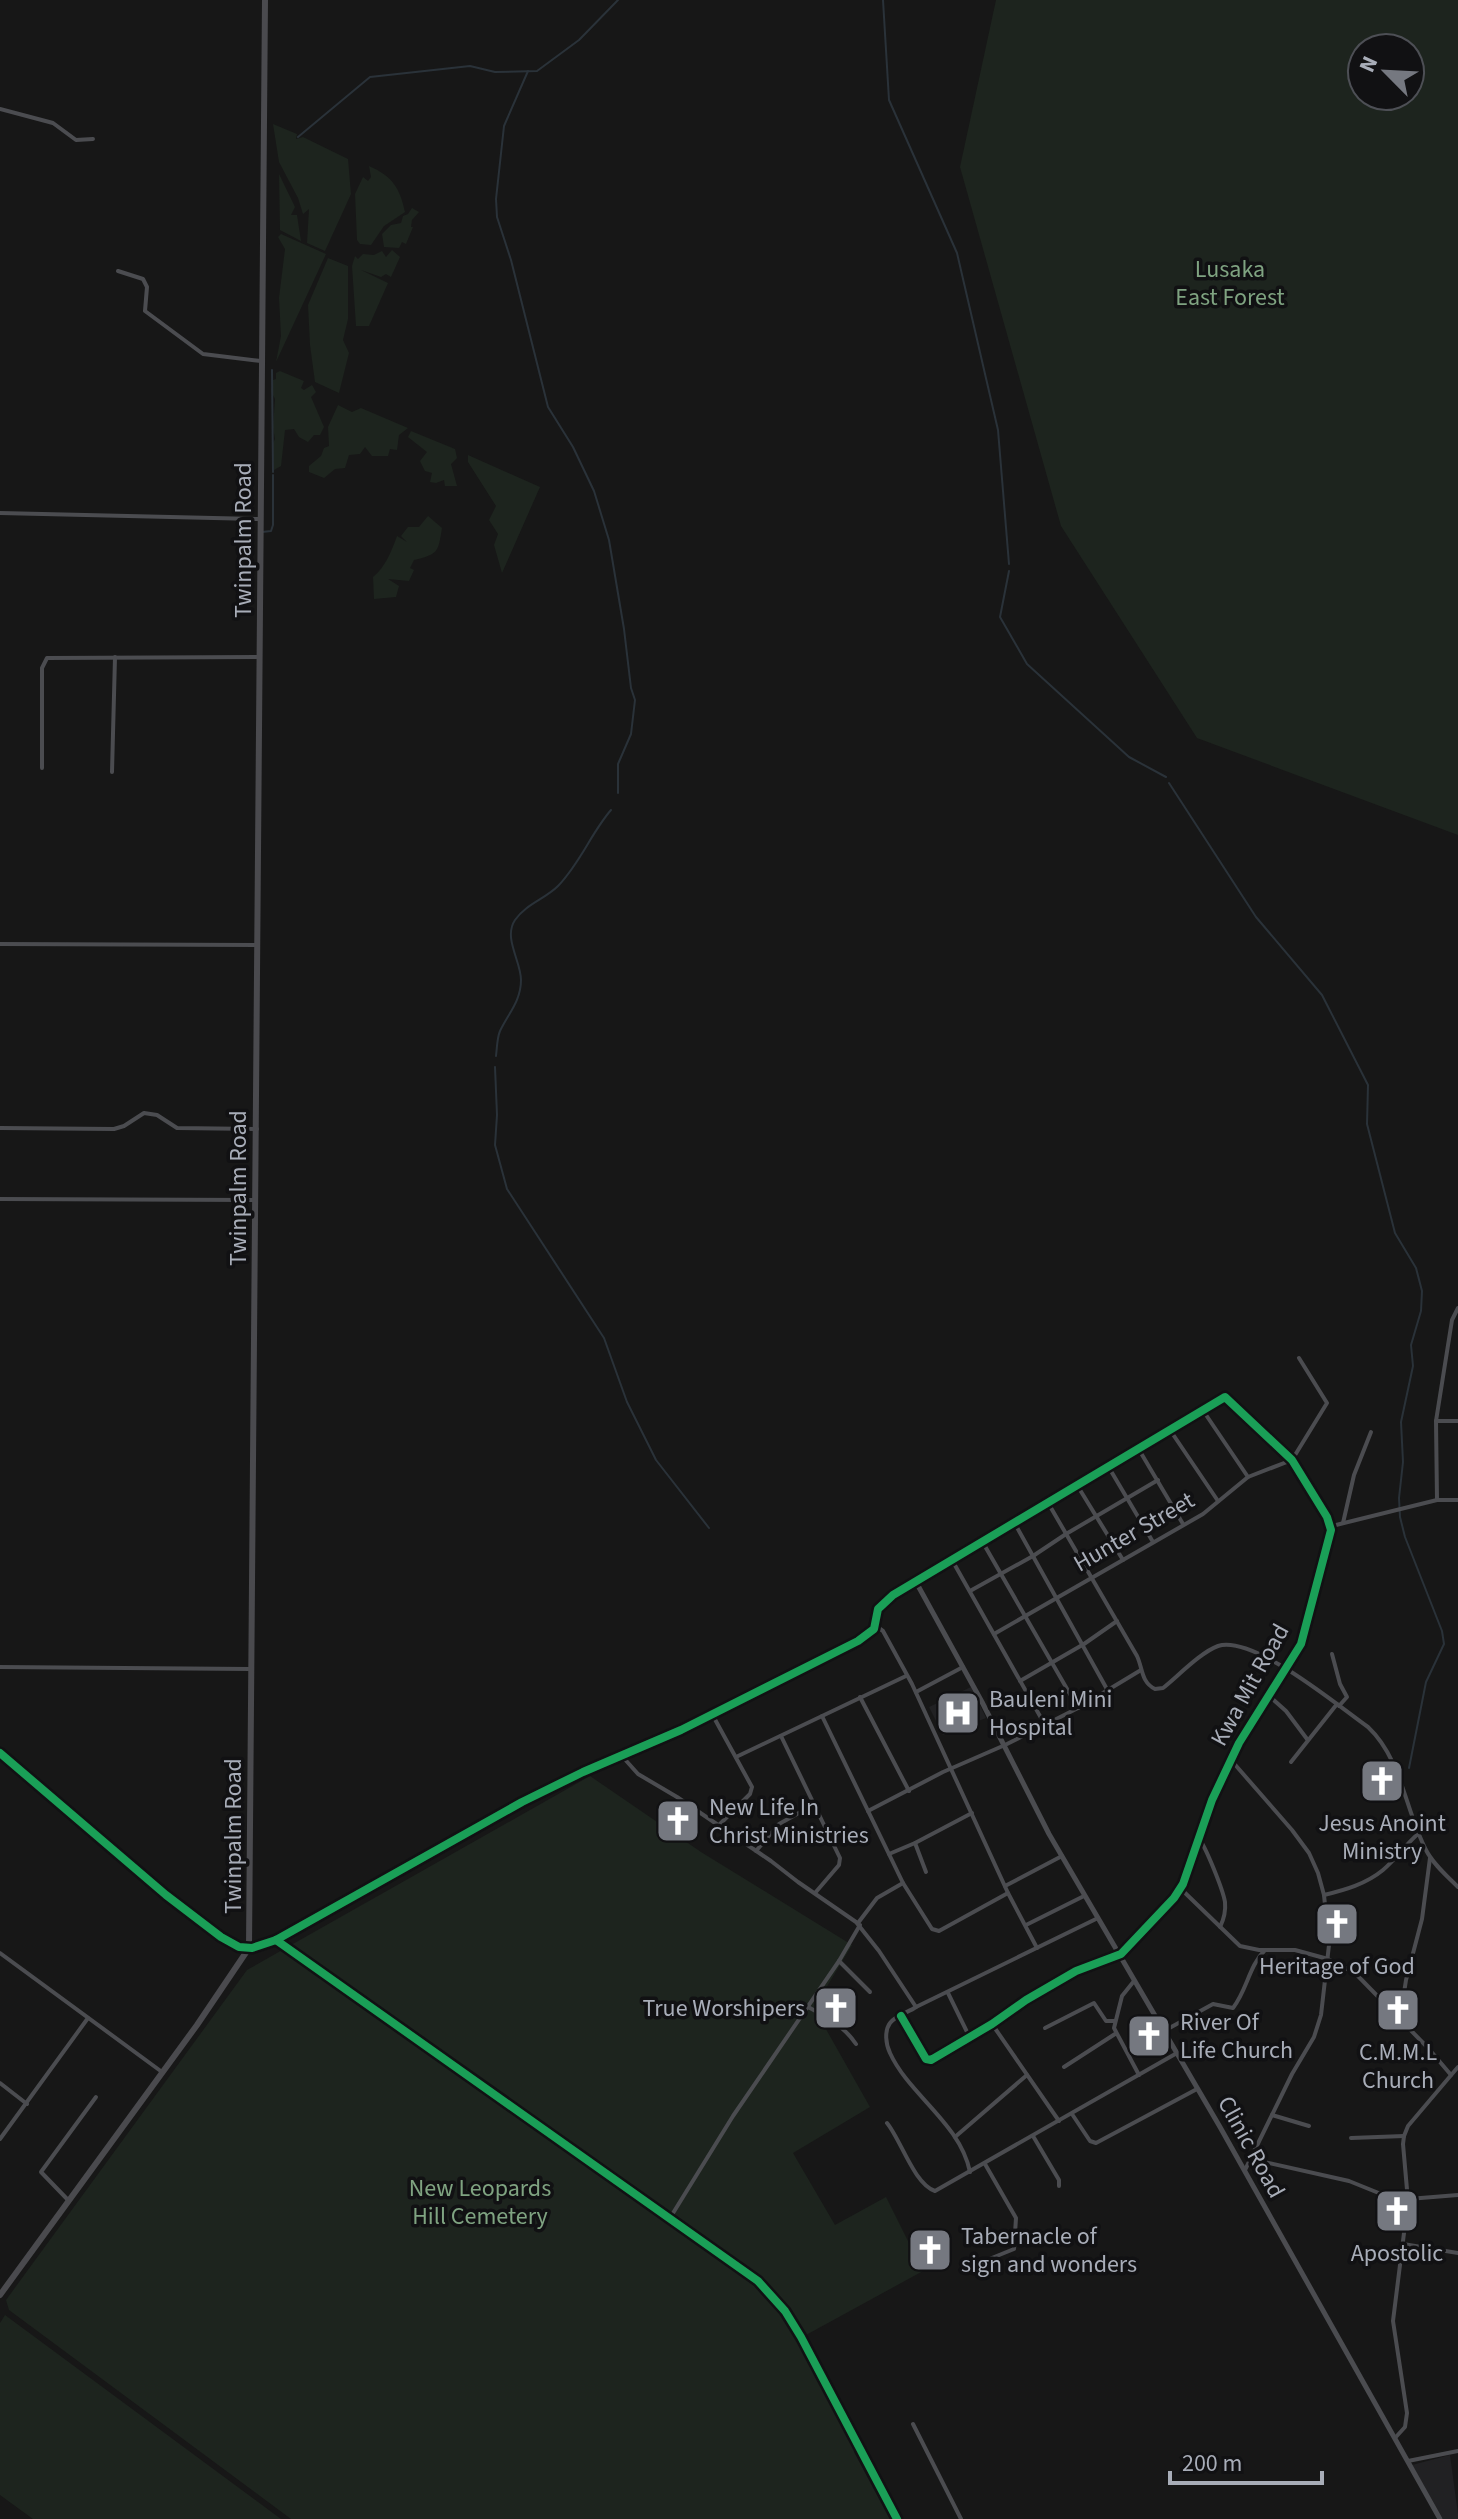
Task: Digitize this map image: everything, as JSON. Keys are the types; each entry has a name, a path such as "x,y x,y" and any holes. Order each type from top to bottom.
{"main road":[{"name":"Twinpalm Road","path":"0,2295 206,2013 249,1948 265,0"}],"street":[{"path":"0,109 53,123 76,140 93,139"},
{"path":"118,271 143,279 147,287 145,311 197,351 212,357 263,361"},
{"path":"0,513 259,519"},
{"path":"112,772 115,657"},
{"path":"42,768 43,662 47,658 261,657"},
{"path":"0,944 258,945"},
{"path":"0,1128 114,1129 139,1115 150,1113 177,1128 257,1129"},
{"path":"0,1199 256,1200"},
{"path":"1437,1500 1436,1421 1452,1320 1458,1308"},
{"path":"1292,1460 1327,1403 1299,1358"},
{"path":"0,1753 189,1914 229,1943 249,1948 276,1940 493,1817 858,1641 876,1626 880,1605 1047,1501 1225,1397 1292,1460 1331,1526 1437,1500 1458,1500"},
{"path":"1202,1409 1248,1477"},
{"path":"1436,1421 1458,1421"},
{"path":"1169,1429 1218,1501"},
{"path":"1343,1523 1354,1475 1371,1432"},
{"path":"1138,1448 1183,1524"},
{"name":"Hunter Street","path":"994,1634 1203,1514 1248,1477 1292,1460"},
{"path":"1108,1466 1153,1542"},
{"path":"970,1591 1158,1480"},
{"path":"1077,1485 1123,1560"},
{"path":"1047,1501 1139,1661 1148,1685 1161,1689 1213,1648 1227,1645 1239,1647 1286,1668 1379,1738 1403,1787 1430,1858 1458,1887"},
{"path":"1014,1522 1108,1691"},
{"name":"Kwa Mit Road","path":"1121,1954 1181,1889 1212,1800 1231,1760 1304,1634 1331,1526"},
{"path":"982,1541 1078,1708"},
{"path":"952,1560 1045,1725"},
{"name":"Clinic Road","path":"916,1582 1084,1896 1121,1954 1245,2170 1440,2519"},
{"path":"1020,1681 1117,1621"},
{"path":"876,1626 883,1631 916,1692 1008,1893 1037,1948"},
{"path":"1291,1762 1307,1739 1347,1697 1332,1654"},
{"path":"0,1667 252,1669"},
{"path":"916,1692 964,1667"},
{"path":"868,1811 1078,1708 1141,1670"},
{"path":"736,1757 906,1676"},
{"path":"1268,1695 1282,1707 1307,1739"},
{"path":"860,1697 909,1791"},
{"path":"712,1714 752,1790 718,1826"},
{"path":"822,1716 903,1883 930,1926 936,1931 1008,1893"},
{"path":"781,1736 840,1858 839,1865 815,1893"},
{"path":"621,1755 638,1774 756,1851 859,1924 916,2007"},
{"path":"1231,1760 1304,1845 1318,1873 1328,1931 1328,1959 1318,2024 1245,2170"},
{"path":"756,1851 779,1824 815,1804"},
{"path":"889,1854 972,1813"},
{"path":"1324,1895 1370,1879 1389,1865 1419,1833"},
{"path":"1198,1837 1208,1854 1225,1902 1225,1918 1220,1927"},
{"path":"915,1843 926,1872"},
{"path":"1005,1886 1062,1856"},
{"path":"1400,2019 1406,1980 1422,1919 1430,1858"},
{"path":"1450,1879 1458,1878"},
{"path":"670,2218 733,2116 839,1961 877,1898 903,1883"},
{"path":"1181,1889 1240,1946 1295,1950 1328,1959 1361,1978 1451,2075"},
{"path":"1025,1926 1084,1896"},
{"path":"970,2172 965,2154 955,2137 888,2050 886,2032 889,2024 916,2007 1098,1918"},
{"path":"276,1940 758,2281 785,2311 801,2337 897,2519"},
{"path":"1164,2031 1213,2004 1233,2008 1250,1979 1255,1961 1265,1950"},
{"path":"0,1953 162,2072"},
{"path":"901,2016 929,2060 970,2038 1076,1971 1121,1954"},
{"path":"839,1961 870,1992"},
{"path":"1135,1980 1122,1996 1115,2034 1139,2075"},
{"path":"948,1993 970,2038"},
{"path":"1045,2028 1094,2003 1106,2021 1115,2021"},
{"path":"808,2007 842,2028 856,2044"},
{"path":"0,2139 88,2018"},
{"path":"992,2024 1060,2121"},
{"path":"1064,2067 1115,2034"},
{"path":"887,2123 921,2179 930,2190 938,2190 1177,2053"},
{"path":"1395,2438 1405,2427 1407,2413 1394,2330 1394,2304 1408,2201 1404,2136 1408,2126 1458,2067"},
{"path":"955,2137 1027,2075"},
{"path":"0,2083 27,2104"},
{"path":"1072,2114 1090,2141 1096,2143 1198,2089"},
{"path":"69,2201 41,2172 96,2097"},
{"path":"1272,2115 1309,2126"},
{"path":"1033,2136 1059,2180 1059,2186"},
{"path":"1351,2138 1404,2136"},
{"path":"1250,2159 1349,2181 1388,2198 1408,2201 1458,2195"},
{"path":"973,2270 977,2264 1014,2249 1016,2218 985,2164"},
{"path":"1403,2244 1458,2253"},
{"path":"913,2424 961,2519"},
{"path":"1408,2461 1458,2451"}],"shaded area":[{"name":"Bauleni Mini Hospital","path":"971,1687 986,1718 943,1735 929,1707"},
{"path":"1450,2455 1458,2519 1443,2519 1412,2465"}],"green space":[{"name":"Lusaka East Forest","path":"996,0 1458,0 1458,835 1197,738 1061,526 960,167"},
{"path":"273,124 297,134 296,139 303,137 348,159 351,194 325,251 307,243 309,209 303,214 279,162"},
{"path":"369,166 394,184 405,212 384,226 371,245 360,244 357,240 355,194 363,177 368,181 371,177"},
{"path":"279,174 295,207 291,215 297,215 301,241 280,230"},
{"path":"412,208 419,212 412,220 413,227 406,244 402,242 399,248 384,247 382,234 391,225 401,223 403,216"},
{"path":"281,234 326,254 276,362 281,336 279,298 285,249 278,237"},
{"path":"392,250 400,257 391,277 361,270 388,283 369,326 356,326 352,266 355,256 358,259 363,254 374,255 382,251 386,257"},
{"path":"328,258 348,266 348,319 343,340 349,353 339,393 315,382 310,345 308,305"},
{"path":"280,371 304,381 301,388 304,390 312,385 316,392 311,397 324,427 320,435 314,435 308,442 299,437 294,429 285,430 281,466 274,470 275,399 271,391 276,373"},
{"path":"338,405 352,412 361,408 408,428 399,435 397,450 390,449 388,456 372,456 365,447 360,454 349,455 345,468 335,469 324,478 309,472 309,466 329,446 328,427"},
{"path":"411,431 455,449 457,458 451,464 457,486 445,486 444,480 430,482 432,473 425,471 420,461 427,452 408,437"},
{"path":"468,455 540,487 502,573 494,545 498,534 489,520 496,506 468,462"},
{"path":"428,516 442,528 436,551 414,560 409,581 388,579 399,586 396,597 374,599 373,577 385,564 397,536 407,542 401,536 408,527 419,527"},
{"name":"New Leopards Hill Cemetery","path":"590,1776 701,1852 852,1945 814,2008 870,2107 793,2153 835,2225 886,2197 923,2271 806,2335 863,2445 854,2452 890,2519 291,2519 9,2310 6,2300 247,1970"},
{"path":"5,2315 281,2519 33,2519 0,2495 0,2323"}],"waterway":[{"path":"298,137 370,77 470,66 495,72 537,71 579,40 618,0"},
{"path":"883,0 889,100 957,253 998,430 1009,564"},
{"path":"528,71 504,126 497,217 548,407 573,447 594,491 609,540 635,700 631,734 618,764 618,793"},
{"path":"272,370 273,472"},
{"path":"262,532 271,531 273,525 273,475"},
{"path":"1009,571 1000,617 1027,664 1129,757 1166,777"},
{"path":"1169,783 1256,917 1322,995 1368,1085 1367,1124 1395,1233 1416,1268 1422,1291 1421,1311 1411,1345 1413,1366 1401,1422 1403,1462 1400,1517 1444,1644 1426,1682 1409,1768"},
{"path":"496,1056 499,1034 520,988 520,973 511,934 515,920 566,877 611,810"},
{"path":"495,1067 495,1145 507,1189 604,1338 627,1402 656,1460 709,1528"}],"cycle path":[{"path":"0,1753 166,1895 221,1937 239,1947 252,1948 276,1940 522,1802 681,1730 858,1641 874,1629 878,1609 893,1595 1225,1397 1292,1460 1327,1517 1331,1530 1301,1644 1239,1743 1212,1800 1183,1884 1174,1898 1121,1954 1076,1971 931,2060 926,2059 901,2016"},
{"path":"276,1940 758,2281 785,2311 801,2337 897,2519"}],"place":[{"name":"Bauleni Mini Hospital","path":"958,1713"},
{"name":"Jesus Anoint Ministry","path":"1382,1781"},
{"name":"New Life In Christ Ministries","path":"678,1821"},
{"name":"Heritage of God","path":"1337,1924"},
{"name":"True Worshipers","path":"836,2008"},
{"name":"C.M.M.L Church","path":"1398,2010"},
{"name":"River Of Life Church","path":"1149,2036"},
{"name":"Apostolic","path":"1397,2211"},
{"name":"Tabernacle of sign and wonders","path":"930,2250"}]}
